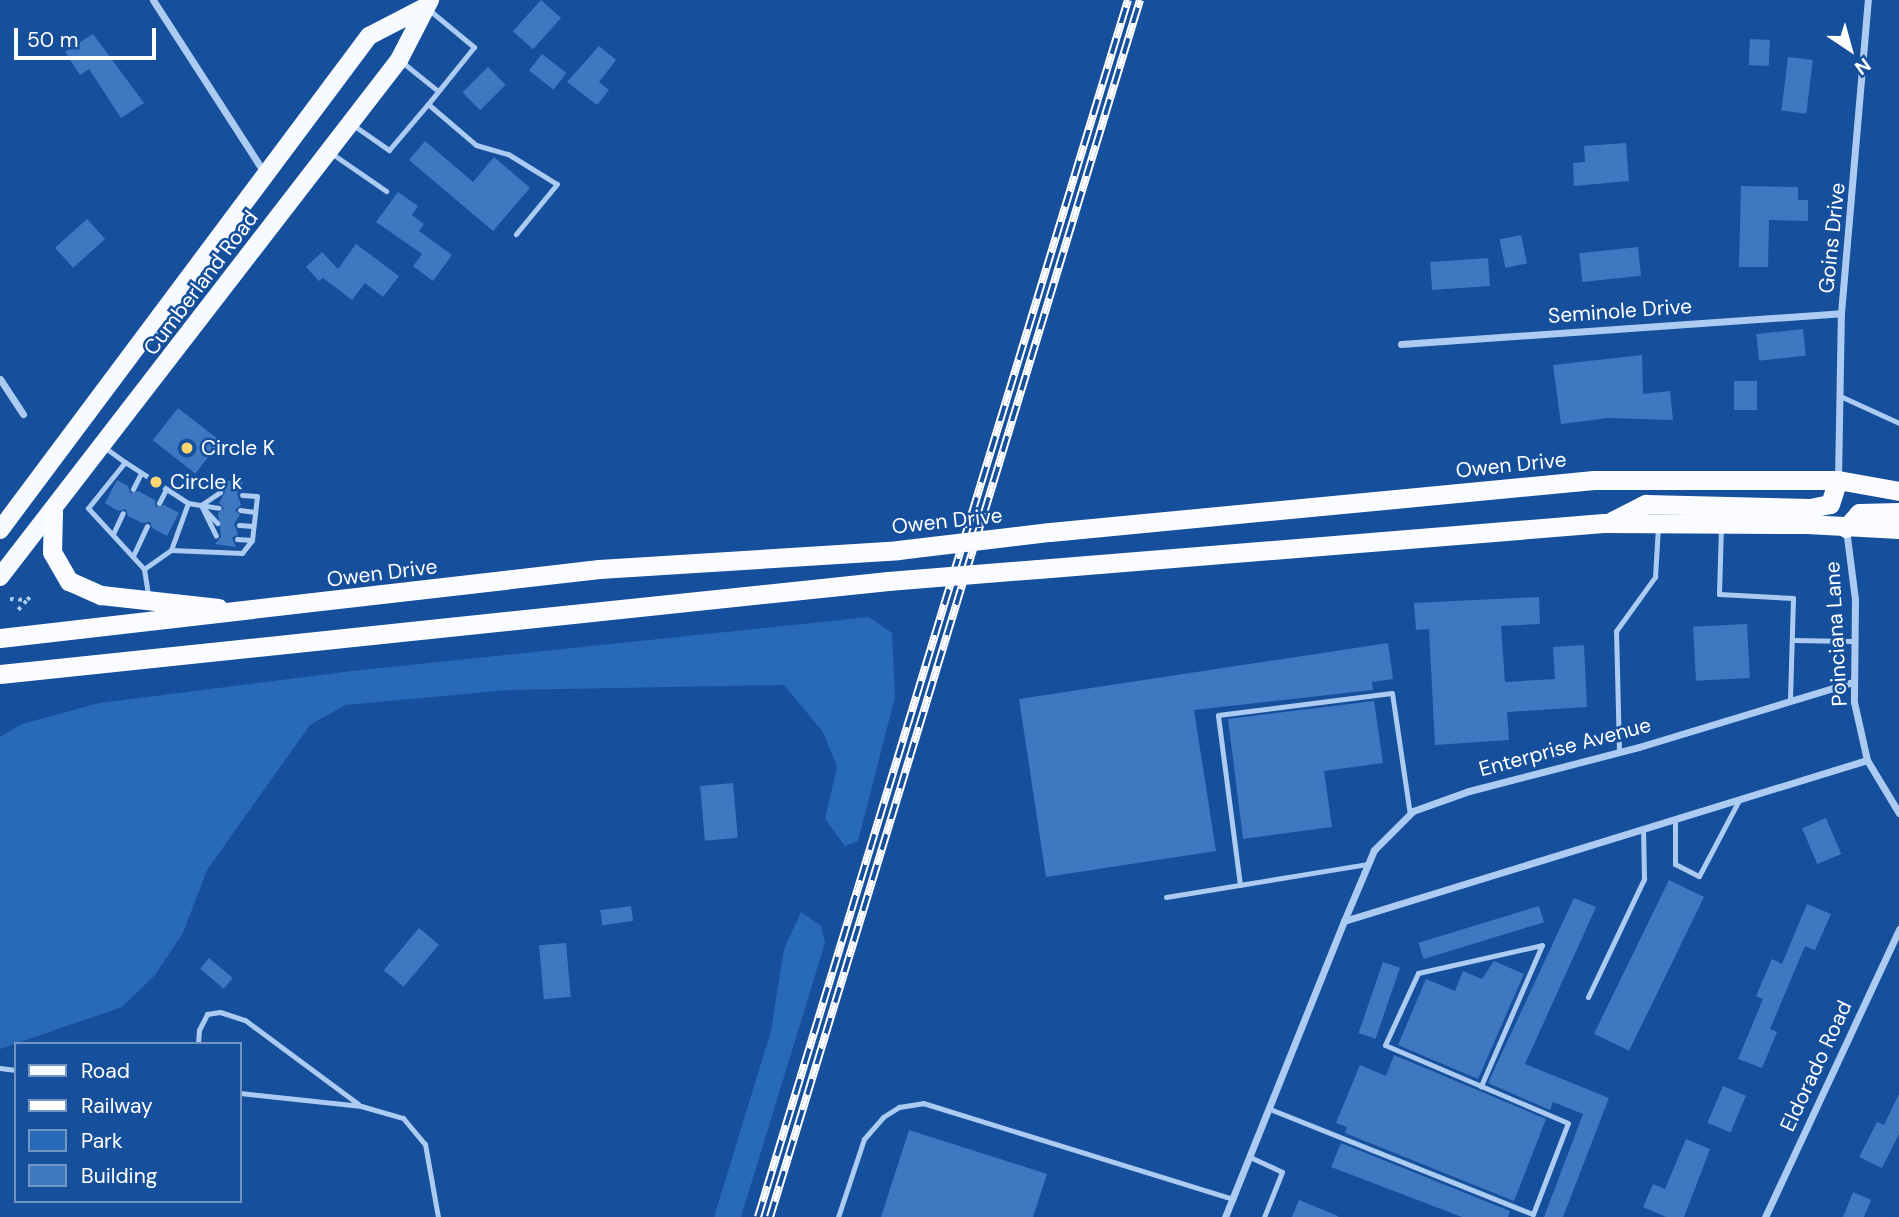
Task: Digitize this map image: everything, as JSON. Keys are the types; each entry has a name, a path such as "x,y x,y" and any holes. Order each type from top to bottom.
{"highway":[{"name":"Owen Drive","path":"0,638 247,612 599,569 898,550 1050,532 1594,480 1838,480 1898,488"},
{"path":"1608,523 1646,503 1810,508 1830,504 1838,480"},
{"path":"53,512 52,552 69,581 101,595 149,598 247,612"},
{"path":"1846,528 1859,513 1899,512"},
{"path":"0,674 888,582 1608,523 1721,523 1899,530"}],"main road":[{"name":"Cumberland Road","path":"0,530 369,36 427,3"},
{"name":"Cumberland Road","path":"0,578 104,447 399,60 427,3"}],"street":[{"path":"153,0 265,175"},
{"name":"Goins Drive","path":"1838,480 1841,313 1868,0"},
{"name":"Seminole Drive","path":"1401,344 1841,313"},
{"path":"0,379 23,414"},
{"name":"Poinciana Lane","path":"1846,528 1855,599 1853,682 1867,760 1899,813"},
{"name":"Enterprise Avenue","path":"1225,1217 1374,850 1410,815 1469,791 1619,752 1853,682"},
{"path":"1344,921 1867,760"},
{"name":"Eldorado Road","path":"1765,1217 1899,929"}],"lane":[{"path":"350,123 389,150 474,47 427,3"},
{"path":"399,60 438,91"},
{"path":"428,104 476,145 508,154 557,184 516,234"},
{"path":"329,152 386,191"},
{"path":"1840,396 1899,422"},
{"path":"104,447 188,503 219,508"},
{"path":"125,462 89,508 144,569 149,598"},
{"path":"134,489 141,473"},
{"path":"159,503 166,489"},
{"path":"201,505 220,492"},
{"path":"144,569 172,550 242,553 252,540 257,496 242,495"},
{"path":"172,550 188,503"},
{"path":"201,505 217,523"},
{"path":"201,505 216,536"},
{"path":"240,510 255,512"},
{"path":"113,534 123,513"},
{"path":"1619,752 1616,631 1654,577 1658,523"},
{"path":"1721,523 1719,594 1793,598 1790,701"},
{"path":"239,525 253,526"},
{"path":"133,556 147,526"},
{"path":"237,539 252,540"},
{"path":"1792,639 1852,641"},
{"path":"1240,885 1218,715 1392,693 1410,815"},
{"path":"1675,819 1675,864 1699,876 1739,800"},
{"path":"1588,997 1644,879 1643,829"},
{"path":"1166,897 1368,864"},
{"path":"1270,1108 1533,1214 1568,1123 1481,1086 1385,1045 1418,973 1542,945 1481,1086"},
{"path":"198,1042 199,1030 207,1014 220,1012 245,1020 361,1105"},
{"path":"242,1093 361,1105 403,1118 425,1144 438,1217"},
{"path":"838,1217 864,1139 883,1117 900,1107 923,1103 1233,1199"},
{"path":"1250,1157 1282,1172 1264,1217"}],"path":[{"path":"18,610 33,594"},
{"path":"10,600 27,600"}],"green space":[{"path":"869,617 892,633 895,697 858,841 845,846 825,819 837,767 823,732 784,685 509,690 345,705 310,725 207,870 183,933 155,975 122,1007 0,1049 0,737 22,724 99,703 352,671"},
{"path":"801,912 821,926 825,943 741,1217 714,1217 771,1031 784,949"}],"building":[{"path":"541,0 561,18 533,49 513,31"},
{"path":"93,34 144,103 121,118 89,69 80,75 65,52"},
{"path":"1750,39 1770,40 1769,66 1749,65"},
{"path":"599,46 616,60 599,82 609,90 597,105 567,82"},
{"path":"542,54 566,73 553,90 529,71"},
{"path":"1788,57 1813,60 1806,114 1781,111"},
{"path":"488,67 506,85 480,110 463,92"},
{"path":"425,141 473,182 494,157 530,188 493,231 409,160"},
{"path":"1626,143 1629,181 1574,186 1573,163 1585,162 1584,146"},
{"path":"1741,186 1798,187 1798,200 1808,200 1808,221 1769,220 1768,267 1739,267"},
{"path":"398,192 418,206 412,215 424,224 419,231 452,255 433,281 413,266 422,254 376,222"},
{"path":"87,219 105,239 73,268 55,248"},
{"path":"1521,235 1527,263 1506,268 1499,240"},
{"path":"356,244 399,276 383,297 365,283 352,300 323,278 319,281 306,267 322,252 338,269"},
{"path":"1638,247 1641,276 1582,282 1579,253"},
{"path":"1488,258 1490,286 1432,290 1430,262"},
{"path":"1803,329 1806,356 1759,361 1756,334"},
{"path":"1642,355 1643,394 1670,391 1673,420 1608,418 1561,424 1553,365"},
{"path":"1734,381 1757,381 1757,410 1734,410"},
{"path":"178,408 221,441 195,474 153,440"},
{"path":"117,480 128,486 130,493 138,491 155,500 156,507 164,505 179,513 167,536 152,528 150,522 142,523 128,516 126,509 118,511 105,503"},
{"path":"222,480 243,482 237,494 241,505 235,510 240,515 234,524 238,534 232,538 236,547 215,544 221,537 218,513 224,508 219,503 225,492"},
{"path":"1539,597 1540,624 1501,626 1505,682 1555,679 1553,647 1584,645 1587,707 1507,712 1509,740 1435,745 1429,629 1416,630 1414,603"},
{"path":"1747,624 1750,678 1696,681 1693,627"},
{"path":"1388,643 1393,679 1372,682 1373,690 1194,710 1216,851 1046,877 1019,699"},
{"path":"1374,701 1383,763 1324,771 1332,827 1243,839 1228,719"},
{"path":"733,783 738,838 705,841 700,786"},
{"path":"1826,818 1841,854 1817,864 1802,828"},
{"path":"1669,880 1704,897 1629,1051 1594,1034"},
{"path":"1574,898 1596,907 1525,1064 1609,1098 1563,1217 1544,1217 1583,1114 1553,1102 1550,1110 1488,1083"},
{"path":"1807,904 1831,914 1815,950 1805,946 1770,1029 1777,1032 1762,1068 1738,1059 1763,999 1756,996 1772,959 1782,964"},
{"path":"631,906 633,921 602,925 600,910"},
{"path":"1539,906 1544,922 1423,959 1419,943"},
{"path":"419,928 439,945 404,987 384,970"},
{"path":"566,943 571,997 544,999 539,945"},
{"path":"209,958 233,978 224,989 200,969"},
{"path":"1494,961 1524,974 1478,1079 1398,1045 1426,979 1455,991 1463,971 1482,979"},
{"path":"1383,962 1400,968 1376,1039 1359,1033"},
{"path":"1394,1055 1546,1119 1514,1201 1345,1133 1347,1127 1336,1123 1360,1065 1386,1076"},
{"path":"1723,1086 1746,1096 1730,1133 1707,1123"},
{"path":"1899,1094 1899,1134 1882,1168 1859,1157 1877,1122 1884,1125"},
{"path":"909,1130 1047,1174 1033,1217 881,1217"},
{"path":"1686,1139 1710,1149 1684,1217 1666,1217 1643,1207 1653,1184 1665,1189"},
{"path":"1341,1143 1510,1211 1508,1217 1462,1217 1331,1167"},
{"path":"1853,1192 1871,1200 1864,1217 1843,1217"},
{"path":"1299,1200 1338,1216 1338,1217 1292,1217"}],"railway":[{"path":"758,1217 1128,0"},
{"path":"770,1217 1140,0"}],"place":[{"name":"Circle K","path":"187,448"},
{"name":"Circle k","path":"156,482"}]}
